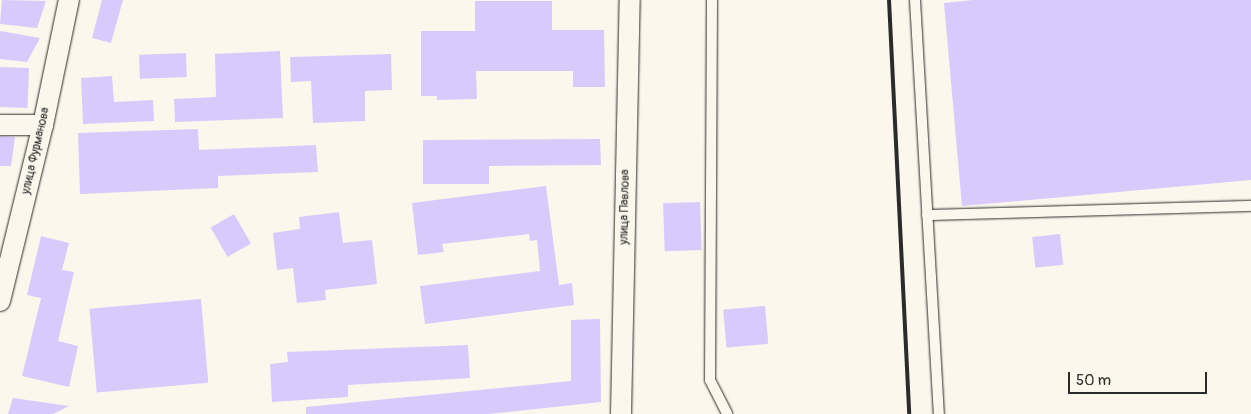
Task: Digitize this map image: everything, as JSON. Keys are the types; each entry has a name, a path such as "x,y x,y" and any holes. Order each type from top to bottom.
{"street":[{"name":"улица Фурманова","path":"0,301 43,125 69,0"},
{"name":"улица Павлова","path":"621,414 630,0"},
{"path":"0,125 43,125"}],"lane":[{"path":"712,0 710,380 726,414"},
{"path":"915,0 939,414"},
{"path":"927,215 1251,206"}],"building":[{"path":"2,0 46,1 37,28 0,24"},
{"path":"102,0 123,0 111,43 92,38"},
{"path":"973,0 1251,0 1251,180 962,206 944,3"},
{"path":"475,1 552,1 552,30 604,30 605,87 573,87 573,71 476,71 477,99 437,100 437,96 421,96 421,31 475,31"},
{"path":"0,31 40,38 27,62 0,59"},
{"path":"280,51 283,118 175,122 174,99 216,97 215,54"},
{"path":"186,53 187,77 140,79 139,55"},
{"path":"391,54 392,90 365,91 365,121 313,123 311,81 291,82 290,57"},
{"path":"0,67 29,68 28,108 0,107"},
{"path":"112,76 114,102 153,100 154,121 83,124 81,78"},
{"path":"198,129 199,150 316,145 318,172 218,176 218,188 80,194 78,133"},
{"path":"0,136 15,137 11,166 0,166"},
{"path":"600,139 601,165 489,166 489,184 423,184 423,140"},
{"path":"546,186 559,285 572,283 574,305 425,324 420,286 540,271 537,240 530,241 529,234 442,244 444,252 418,255 412,203"},
{"path":"700,202 702,250 665,251 663,203"},
{"path":"339,212 343,243 372,240 377,284 325,290 326,300 297,303 293,268 277,270 273,233 300,229 299,217"},
{"path":"234,214 251,243 228,257 211,228"},
{"path":"1060,234 1063,265 1035,268 1032,237"},
{"path":"41,236 69,243 62,270 74,272 58,341 78,346 69,387 22,376 41,298 27,295"},
{"path":"201,299 208,383 97,392 89,309"},
{"path":"765,306 768,344 726,348 723,310"},
{"path":"600,319 601,402 488,414 306,414 306,407 571,381 571,320"},
{"path":"468,345 470,378 348,385 348,397 272,402 270,364 288,362 287,352"},
{"path":"13,398 69,406 53,414 8,414"}],"railway":[{"path":"889,0 909,414"}]}
